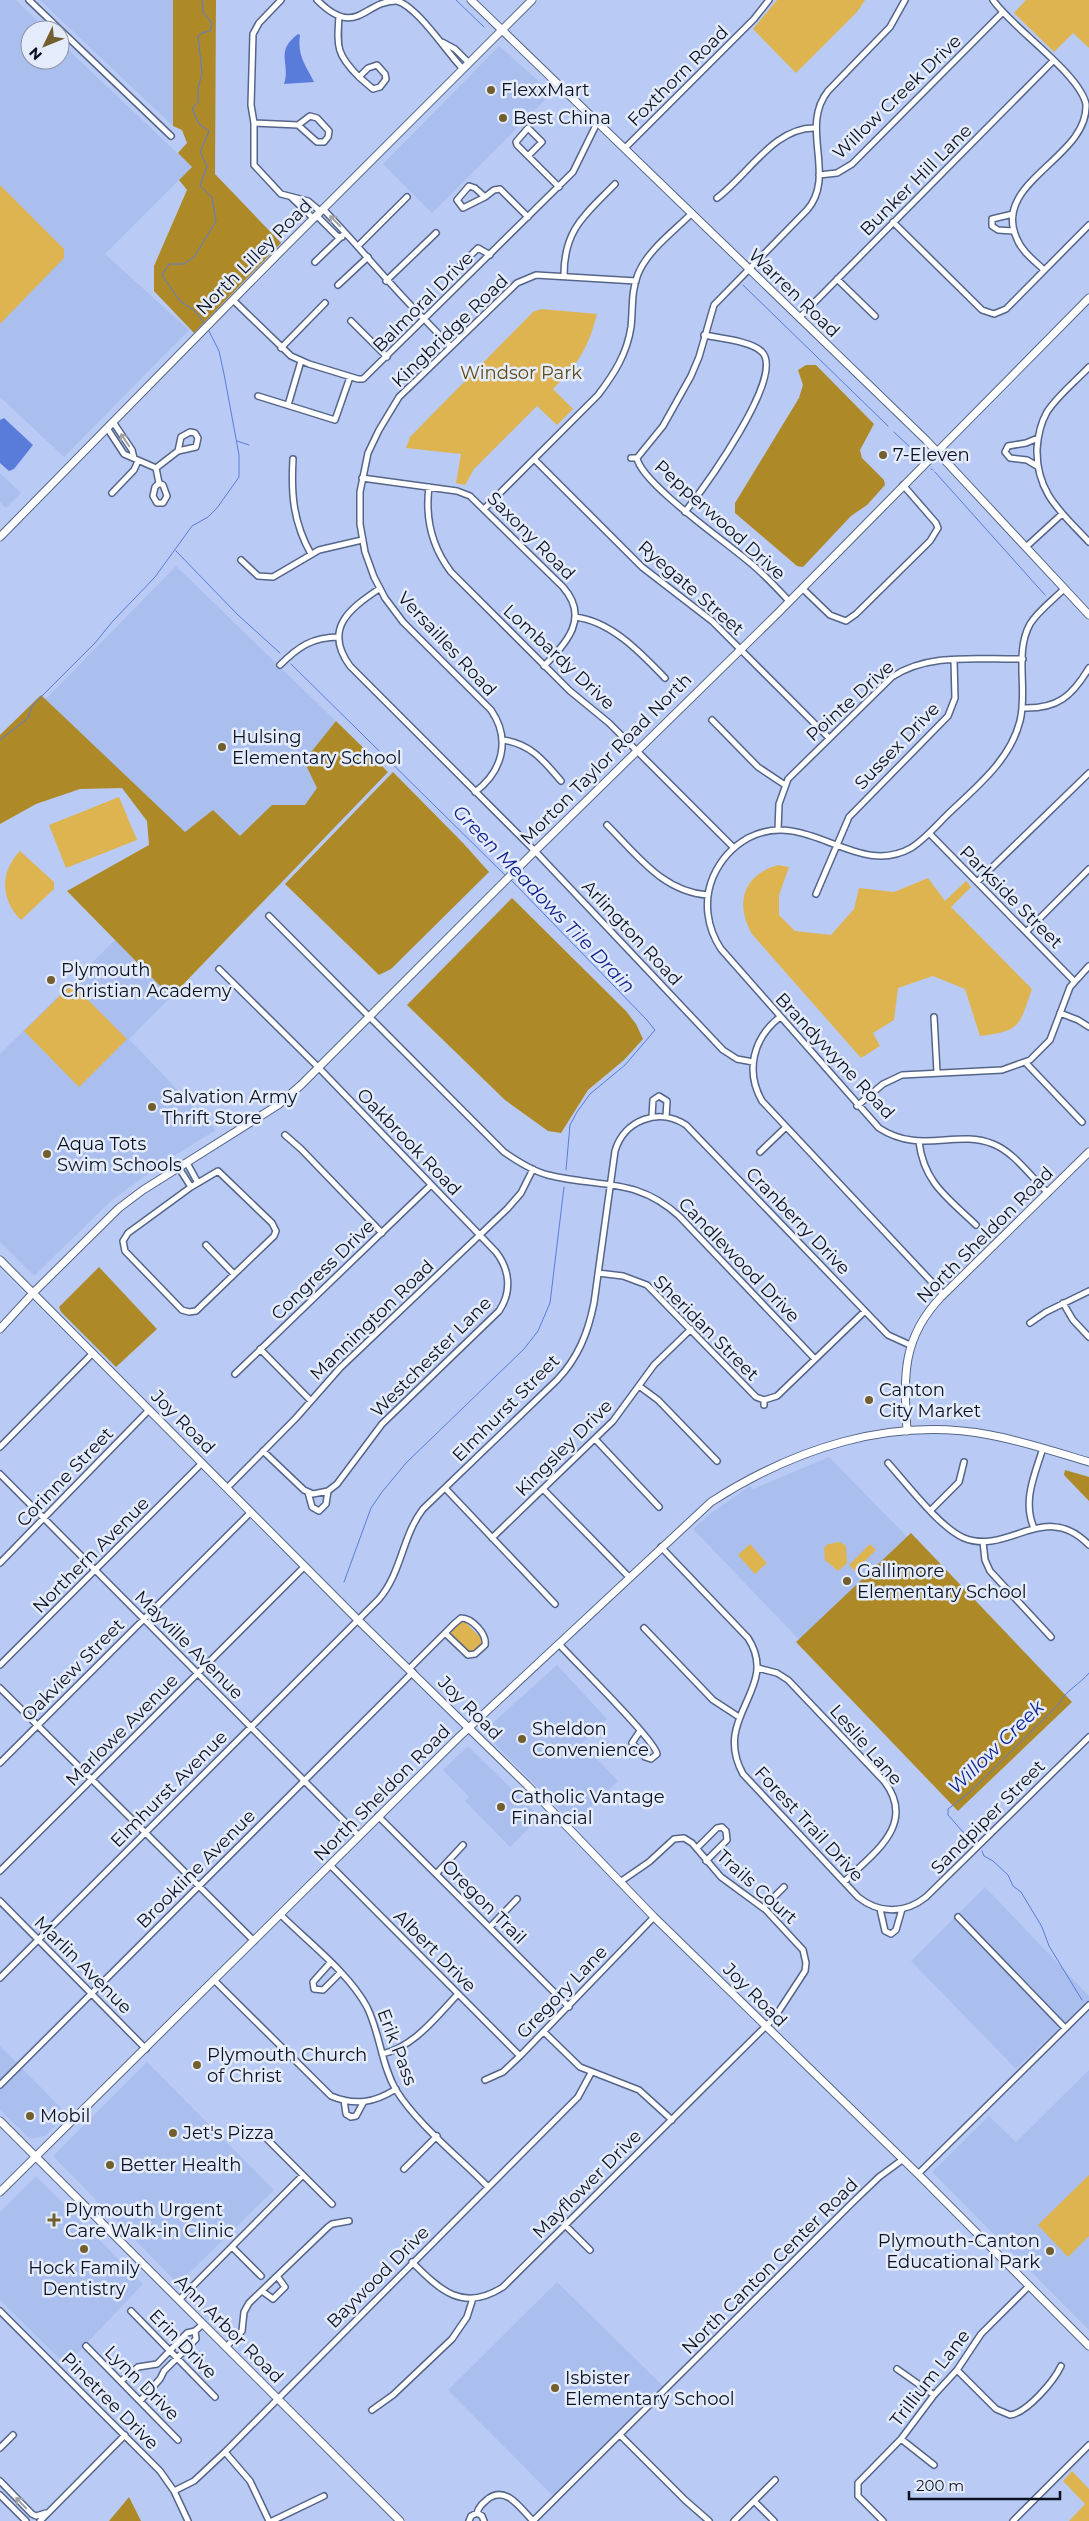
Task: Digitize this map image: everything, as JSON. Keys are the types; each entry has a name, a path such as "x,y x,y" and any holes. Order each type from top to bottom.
{"street":[{"path":"29,0 171,136"},
{"path":"281,0 259,23 253,34 251,104 254,123 254,161 256,169 281,194 308,201 337,236 343,235"},
{"path":"317,0 330,12 340,16 351,16 385,1 397,1 406,6 442,42 455,49 470,63"},
{"name":"Warren Road","path":"470,0 598,121 691,214 937,451 1089,615"},
{"name":"North Lilley Road","path":"0,537 532,0"},
{"name":"Foxthorn Road","path":"625,148 754,19 769,0"},
{"path":"819,175 816,128 817,111 824,96 890,27 905,0"},
{"path":"993,0 1080,89 1088,110 1085,124 1079,136 1024,193 1016,204 1013,214 1014,230 1019,244 1044,270"},
{"name":"Willow Creek Drive","path":"634,458 659,432 695,367 714,305 811,205 818,191 819,175 837,173 852,164 1003,12"},
{"path":"340,16 337,40 339,51 345,63 359,76 373,89 380,87 385,82 386,76 379,67 374,65 359,76"},
{"path":"442,42 449,56 463,69"},
{"name":"Bunker Hill Lane","path":"799,318 1053,61"},
{"path":"254,123 298,125 317,142 324,142 328,137 327,128 313,116 307,117 298,125"},
{"name":"Balmoral Drive","path":"350,377 360,379 367,377 426,321 559,187 573,172 598,121"},
{"path":"528,156 542,142 528,128 516,142 528,156 559,187"},
{"path":"718,198 783,136 798,129 816,128"},
{"path":"564,275 566,250 571,235 584,217 615,184"},
{"path":"485,196 469,186 457,200 463,208 485,196 494,190 500,189 528,217"},
{"path":"358,246 407,197"},
{"path":"292,198 319,214 358,246 386,281 450,346"},
{"path":"485,508 598,395 621,362 630,336 636,280 650,255 691,214"},
{"path":"1013,214 1000,215 992,219 992,226 998,230 1014,230"},
{"path":"893,222 982,310 994,314 1006,310 1089,225"},
{"path":"386,281 436,233"},
{"path":"315,262 343,235"},
{"path":"456,270 478,248 490,255"},
{"path":"338,285 368,257"},
{"name":"Kingbridge Road","path":"362,478 368,453 379,430 399,397 517,283 536,275 636,280"},
{"path":"837,279 875,316"},
{"name":"Morton Taylor Road North","path":"0,1329 33,1293 120,1208 142,1190 278,1105 319,1068 535,851 802,588 1089,298"},
{"path":"233,300 281,348 302,361 350,377 335,420 258,396"},
{"path":"281,348 325,303"},
{"path":"351,321 387,357"},
{"path":"685,512 725,456 757,396 767,366 765,355 756,347 704,335"},
{"path":"288,406 302,361"},
{"path":"1089,368 1053,405 1044,419 1038,438 1037,466 1044,489 1062,514 1089,542"},
{"path":"112,493 134,470 136,460 132,450 113,422"},
{"path":"107,428 124,454 156,468"},
{"path":"156,468 178,451 196,447 198,438 195,433 183,434 178,451"},
{"path":"1037,466 1026,460 1010,458 1005,452 1008,446 1038,438"},
{"name":"Ryegate Street","path":"534,458 642,567 708,617 829,738"},
{"name":"Pepperwood Drive","path":"634,458 641,468 685,512 747,559 789,601"},
{"path":"293,459 291,489 293,508 298,527 311,554"},
{"path":"156,468 159,483"},
{"name":"Saxony Road","path":"362,478 464,493 485,508 567,591 573,604 575,617"},
{"name":"Versailles Road","path":"362,478 359,508 362,540 379,589 403,622 491,710 499,724 503,740"},
{"path":"802,588 830,615 846,621 856,614 930,541 938,528 936,523 902,485"},
{"name":"Lombardy Drive","path":"429,487 430,527 435,546 445,564 544,666 637,750 734,848"},
{"path":"1026,547 1062,514"},
{"path":"241,560 258,576 268,578 278,575 311,554 326,547 362,540"},
{"path":"280,665 298,647 309,641 323,637 339,637 341,624 349,611 379,589"},
{"path":"607,825 662,880 687,892 708,895 716,870 734,848 756,835 778,830 802,832 866,855 887,856 909,849 929,833 1003,758 1015,737 1023,708 1024,641 1030,624 1064,589"},
{"path":"544,666 568,640 575,617 589,620 625,641 665,678"},
{"name":"Arlington Road","path":"339,637 342,652 350,666 535,851 723,1050 737,1059 752,1062"},
{"name":"Pointe Drive","path":"778,830 779,804 785,785 793,774 899,672 922,662 1023,659"},
{"name":"Sussex Drive","path":"816,894 844,825 854,811 948,716 955,698 954,660"},
{"path":"1023,708 1040,708 1063,700 1075,690 1089,668"},
{"path":"712,720 758,767 785,785"},
{"path":"475,792 488,781 496,769 502,754 503,740 516,743 534,751 561,780"},
{"path":"977,882 1089,773"},
{"name":"Parkside Street","path":"929,833 1074,981"},
{"path":"1026,932 1089,869"},
{"name":"Brandywyne Road","path":"708,895 709,920 718,944 857,1106 884,1132 901,1139 919,1142 980,1140 994,1144 1008,1153 1048,1193"},
{"name":"Candlewood Drive","path":"269,916 496,1145 511,1157 533,1169 555,1176 610,1184 642,1192 671,1209 815,1359"},
{"path":"857,1106 895,1077 912,1073 1002,1070 1026,1063 1047,1045 1074,981 1089,966"},
{"name":"Oakbrook Road","path":"219,969 319,1068 479,1235"},
{"path":"1060,1013 1078,1020 1089,1028"},
{"path":"780,1017 761,1037 752,1062 753,1078 759,1096 785,1128 943,1294"},
{"path":"934,1017 937,1072"},
{"path":"1026,1063 1082,1122"},
{"path":"652,1116 653,1100 659,1096 667,1101 666,1117"},
{"name":"Cranberry Drive","path":"652,1116 666,1117 682,1122 888,1335 910,1345"},
{"name":"Elmhurst Street","path":"358,1620 387,1589 412,1524 423,1509 557,1380 570,1364 589,1327 614,1151 619,1140 630,1127 652,1116"},
{"path":"760,1152 785,1128"},
{"path":"285,1135 301,1149 382,1233"},
{"path":"919,1142 923,1162 932,1182 976,1225"},
{"name":"North Sheldon Road","path":"907,1431 904,1387 910,1345 926,1314 943,1294 1089,1152"},
{"path":"187,1163 198,1183"},
{"path":"179,1168 191,1187"},
{"name":"Mannington Road","path":"227,1488 340,1368 516,1199 533,1169"},
{"path":"218,1171 272,1223 276,1231 274,1236 196,1311 189,1312 182,1310 125,1252 123,1241 128,1233 198,1183 218,1171"},
{"name":"Congress Drive","path":"235,1374 431,1185"},
{"name":"Westchester Lane","path":"263,1451 300,1487 308,1492 312,1507 319,1511 326,1504 328,1491 337,1484 382,1424 502,1307 508,1289 505,1269 499,1256 479,1235"},
{"path":"206,1244 234,1274"},
{"name":"Joy Road","path":"0,1260 358,1620 411,1670 654,1917 918,2174 1089,2346"},
{"name":"Sheridan Street","path":"598,1273 623,1276 647,1286 764,1403 777,1396 815,1359"},
{"path":"1030,1324 1063,1303 1089,1291"},
{"path":"1063,1303 1073,1320 1089,1337"},
{"path":"815,1359 865,1311"},
{"name":"Kingsley Drive","path":"492,1538 619,1415 654,1365 691,1329"},
{"path":"260,1349 311,1400"},
{"path":"0,1447 92,1354"},
{"path":"639,1386 658,1400 717,1462"},
{"name":"Corinne Street","path":"0,1563 149,1410"},
{"name":"North Sheldon Road","path":"0,2192 215,1981 378,1816 629,1577 711,1502 765,1470 834,1443 864,1436 907,1431 967,1432 1043,1448 1089,1462"},
{"path":"595,1439 659,1507"},
{"path":"1034,1528 1029,1514 1029,1500 1043,1448"},
{"path":"931,1510 959,1482 964,1462"},
{"path":"888,1463 931,1510 958,1535 982,1542 996,1540 1034,1528 1050,1526 1066,1530 1089,1546"},
{"name":"Northern Avenue","path":"0,1665 202,1464"},
{"name":"Mayville Avenue","path":"0,1474 359,1836"},
{"path":"444,1488 555,1604"},
{"path":"543,1489 629,1577"},
{"path":"308,1492 319,1494 328,1491"},
{"name":"Oakview Street","path":"0,1763 251,1512"},
{"path":"982,1542 985,1560 990,1571 1051,1637"},
{"path":"661,1547 748,1638 756,1654 758,1668"},
{"name":"Marlowe Avenue","path":"0,1871 305,1566"},
{"name":"Brookline Avenue","path":"0,2085 304,1781 411,1670 445,1633 458,1620 465,1618 482,1633 484,1645 475,1654 468,1655 445,1633"},
{"name":"Elmhurst Avenue","path":"0,1978 358,1620"},
{"path":"644,1628 712,1700 739,1717"},
{"path":"559,1644 640,1731 656,1750 656,1754 651,1759 645,1757 632,1743 640,1731"},
{"name":"Forest Trail Drive","path":"758,1668 755,1685 735,1727 734,1745 736,1760 743,1774 861,1899 880,1909 891,1910"},
{"name":"Leslie Lane","path":"758,1668 777,1673 788,1680 884,1782 893,1795 896,1814 890,1834 844,1882"},
{"path":"0,1688 254,1941"},
{"name":"Sandpiper Street","path":"891,1910 902,1909 916,1904 926,1897 1089,1737"},
{"name":"Oregon Trail","path":"378,1816 569,2007"},
{"path":"697,1848 719,1827 726,1831 727,1840 706,1861"},
{"name":"Trails Court","path":"620,1882 650,1862 674,1839 688,1840 721,1877 763,1908 798,1942 803,1950 806,1964 799,1983 775,2017 766,2026"},
{"path":"436,1874 463,1845"},
{"name":"Albert Drive","path":"330,1865 520,2056"},
{"path":"763,1908 784,1887"},
{"path":"490,1927 517,1899"},
{"name":"Marlin Avenue","path":"0,1901 146,2049"},
{"path":"880,1909 885,1931 891,1934 896,1930 902,1909"},
{"name":"Erik Pass","path":"281,1915 340,1973 367,2007 382,2054 396,2089 409,2107 488,2186"},
{"name":"Gregory Lane","path":"485,2080 503,2072 520,2056 654,1917"},
{"path":"958,1917 1065,2028"},
{"path":"330,1964 312,1982 314,1988 323,1990 340,1973"},
{"path":"215,1981 331,2096 364,2103 378,2099 396,2089"},
{"path":"382,2054 411,2042 458,1994"},
{"path":"918,2174 1089,2005"},
{"name":"Mayflower Drive","path":"412,2262 443,2291 458,2297 473,2298 489,2295 503,2287 766,2026"},
{"path":"544,2032 569,2059 591,2073 639,2090 672,2120"},
{"name":"Baywood Drive","path":"174,2491 194,2481 278,2399 578,2097 591,2073"},
{"path":"344,2100 346,2114 351,2117 356,2116 364,2103"},
{"name":"Ann Arbor Road","path":"0,2121 400,2521"},
{"path":"262,2134 332,2204"},
{"path":"404,2169 437,2136"},
{"name":"North Canton Center Road","path":"533,2521 853,2202 879,2177 902,2160"},
{"path":"179,2300 303,2175"},
{"path":"226,2347 242,2331 245,2308 262,2290 328,2227 332,2224 349,2221"},
{"path":"565,2225 590,2250"},
{"path":"232,2247 261,2276"},
{"path":"262,2290 273,2299 280,2294 285,2287 277,2276"},
{"name":"Trillium Lane","path":"883,2521 861,2499 857,2490 860,2480 901,2438 934,2395 957,2370 981,2334 1029,2286"},
{"path":"372,2410 393,2395 452,2339 467,2317 473,2298"},
{"name":"Pinetree Drive","path":"0,2311 160,2471 174,2491 188,2521"},
{"name":"Erin Drive","path":"132,2311 215,2397"},
{"path":"121,2381 138,2367 157,2364 187,2333 195,2331 203,2324"},
{"path":"140,2401 160,2379 164,2371 196,2339 195,2331"},
{"name":"Lynn Drive","path":"86,2346 178,2440"},
{"path":"157,2364 164,2371"},
{"path":"957,2370 996,2409 1010,2414 1023,2410 1056,2377 1061,2366"},
{"path":"897,2370 934,2395"},
{"path":"0,2448 12,2435"},
{"path":"620,2435 685,2500 709,2521"},
{"path":"40,2521 125,2436"},
{"path":"901,2438 934,2464"},
{"path":"1013,2521 1089,2445"},
{"path":"225,2452 250,2481 270,2521 324,2496"},
{"path":"734,2521 775,2480"},
{"path":"0,2481 32,2514 36,2516 46,2513"},
{"path":"469,2521 471,2516 477,2513 478,2508 486,2500 497,2494 502,2494 508,2497 533,2521"},
{"path":"0,2495 26,2521"},
{"path":"754,2501 774,2521"},
{"path":"477,2513 482,2516 484,2521"}],"shaded area":[{"path":"0,0 16,0 37,20 20,20 20,70 70,70 70,51 192,167 105,254 189,330 64,457 0,397"},
{"path":"40,0 173,0 173,126 70,28 70,20 61,20"},
{"path":"173,0 216,0 215,174 281,243 194,333 154,291 154,266 187,190 179,180 192,167 178,153 187,143 182,130 173,126"},
{"path":"499,46 552,93 432,213 383,164"},
{"path":"806,365 816,365 874,424 860,450 862,458 884,480 885,485 867,505 851,516 803,567 797,566 735,513 735,503 799,398 803,385 798,370"},
{"path":"0,473 21,493 6,508 0,502"},
{"name":"Hulsing Elementary School","path":"176,566 388,772 252,912 40,705"},
{"path":"41,695 185,832 213,810 240,836 272,805 305,805 317,788 304,761 336,721 388,772 171,997 67,891 149,845 147,821 122,788 80,789 36,804 0,824 0,735"},
{"path":"393,772 489,872 391,969 379,975 285,884"},
{"path":"512,898 626,1011 636,1024 643,1039 624,1060 588,1090 561,1133 548,1131 505,1100 407,1005"},
{"path":"115,940 171,997 129,1039 216,1130 167,1160 112,1200 34,1276 0,1242 0,1054"},
{"path":"99,1267 157,1329 116,1367 61,1312 59,1307"},
{"name":"Gallimore Elementary School","path":"829,1457 1015,1647 908,1753 693,1529 710,1514 750,1486 753,1489"},
{"path":"1065,1470 1089,1477 1089,1501 1064,1475"},
{"path":"911,1533 1072,1702 958,1811 796,1642"},
{"path":"557,1665 607,1719 582,1743 618,1781 573,1823 483,1732"},
{"path":"468,1746 540,1817 510,1847 465,1801 469,1797 443,1770"},
{"path":"985,1887 1089,1996 1089,2000 1016,2069 911,1961"},
{"path":"0,2046 67,2114 45,2136 30,2139 0,2110"},
{"path":"147,2062 274,2190 178,2284 53,2156"},
{"name":"Plymouth-Canton Educational Park","path":"1089,2070 1089,2330 932,2172 989,2116 1016,2142"},
{"path":"36,2176 143,2284 66,2365 0,2300 0,2212"},
{"name":"Isbister Elementary School","path":"557,2282 663,2386 553,2496 448,2390"},
{"path":"129,2497 141,2521 109,2521"}],"green space":[{"path":"777,0 865,0 857,12 796,73 753,29"},
{"path":"1026,0 1089,0 1089,48 1073,33 1054,52 1014,13"},
{"path":"0,185 64,249 64,258 0,324"},
{"name":"Windsor Park","path":"541,309 597,314 586,347 576,364 553,389 573,409 557,425 537,406 474,469 465,485 456,483 461,454 406,448 410,437 533,312"},
{"path":"119,797 137,840 66,868 49,825"},
{"path":"20,851 54,882 54,889 21,920 9,903 5,886 9,868 13,859"},
{"path":"778,865 789,867 779,895 779,915 795,931 831,935 854,909 859,888 894,892 928,878 945,901 966,881 971,887 951,907 1032,989 1021,1019 1011,1029 1004,1032 980,1036 965,989 933,976 898,988 894,1020 873,1033 880,1046 861,1058 752,934 744,911 743,901 746,891 750,883 757,876"},
{"path":"72,984 127,1039 79,1087 24,1031"},
{"path":"840,1542 846,1546 847,1563 838,1571 825,1560 824,1548 828,1544"},
{"path":"750,1544 767,1563 755,1574 738,1555"},
{"path":"870,1544 876,1550 855,1571 849,1565"},
{"path":"464,1621 482,1639 481,1645 472,1652 468,1652 451,1636 455,1626"},
{"path":"1089,2175 1089,2236 1068,2257 1038,2225"},
{"path":"1072,2471 1089,2489 1089,2521 1069,2521 1085,2504 1063,2481"}],"water":[{"path":"298,34 300,35 301,55 314,82 284,84 286,77 285,52 291,40"},
{"path":"4,418 33,445 14,469 9,471 0,463 0,420"}],"waterway":[{"path":"202,0 203,12 212,23 210,31 198,36 202,73 198,89 198,103 192,108 199,124 209,131 200,152 207,166 200,186 212,197 216,221 194,257 184,264 169,264 162,275 180,301 195,311 205,324"},
{"path":"456,0 484,27"},
{"path":"743,285 888,426"},
{"name":"Green Meadows Tile Drain","path":"0,740 28,718 32,706 95,643 112,622 155,577 192,526 208,517 217,508 239,477 239,455 224,374 219,351 208,329"},
{"path":"894,432 914,451"},
{"path":"237,441 249,445"},
{"path":"935,472 1045,595"},
{"name":"Green Meadows Tile Drain","path":"176,551 238,615 280,653"},
{"name":"Green Meadows Tile Drain","path":"291,664 506,876"},
{"name":"Green Meadows Tile Drain","path":"511,880 655,1030 625,1065 590,1094 577,1112 570,1125 566,1170"},
{"name":"Green Meadows Tile Drain","path":"344,1582 371,1508 382,1492 406,1463 524,1349 538,1331 550,1303 564,1187"},
{"name":"Willow Creek","path":"971,1841 948,1815 948,1809 969,1793 1089,1673"},
{"name":"Willow Creek","path":"982,1851 984,1856 993,1861 1008,1875 1013,1886 1021,1892 1042,1927 1049,1946 1082,2000"}],"place":[{"name":"FlexxMart","path":"491,90"},
{"name":"Best China","path":"503,118"},
{"name":"7-Eleven","path":"883,455"},
{"name":"Hulsing Elementary School","path":"222,747"},
{"name":"Plymouth Christian Academy","path":"51,980"},
{"name":"Salvation Army Thrift Store","path":"152,1107"},
{"name":"Aqua Tots Swim Schools","path":"47,1154"},
{"name":"Canton City Market","path":"869,1400"},
{"name":"Gallimore Elementary School","path":"847,1581"},
{"name":"Sheldon Convenience","path":"522,1739"},
{"name":"Catholic Vantage Financial","path":"501,1807"},
{"name":"Plymouth Church of Christ","path":"197,2065"},
{"name":"Mobil","path":"30,2116"},
{"name":"Jet's Pizza","path":"173,2133"},
{"name":"Better Health","path":"110,2165"},
{"name":"Plymouth Urgent Care Walk-in Clinic","path":"54,2220"},
{"name":"Hock Family Dentistry","path":"84,2249"},
{"name":"Plymouth-Canton Educational Park","path":"1050,2251"},
{"name":"Isbister Elementary School","path":"555,2388"}]}
